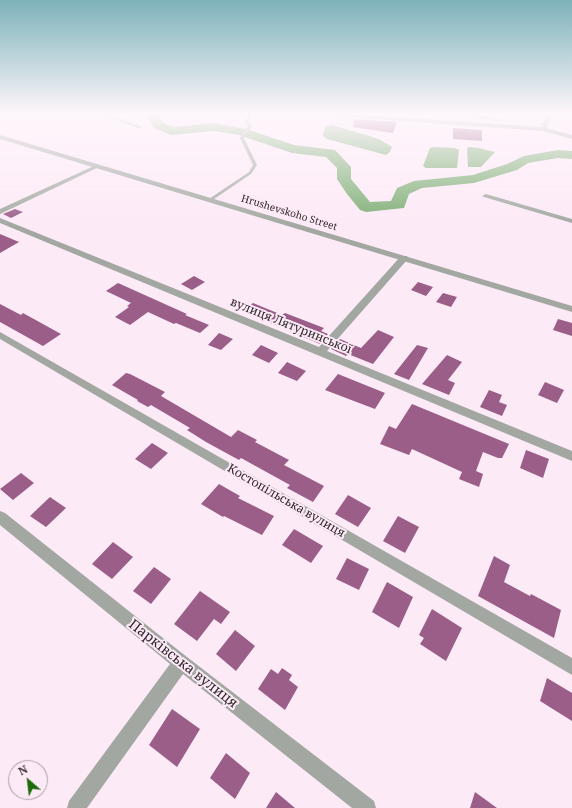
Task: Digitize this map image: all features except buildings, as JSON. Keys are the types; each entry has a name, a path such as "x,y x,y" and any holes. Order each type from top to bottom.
{"street":[{"name":"Hrushevskoho Street","path":"50,152 572,309"},
{"path":"0,212 98,166"},
{"path":"486,196 572,221"},
{"name":"вулиця Лятуринської","path":"0,220 321,351 572,456"},
{"path":"321,351 404,258"},
{"name":"Костопільська вулиця","path":"0,335 572,667"},
{"name":"Парківська вулиця","path":"0,517 181,663 367,808"},
{"path":"76,808 181,663"}],"lane":[{"path":"210,200 250,173 255,165 249,152"}],"shaded area":[{"path":"374,152 390,152 386,155"},
{"path":"429,152 459,152 457,168 426,168 423,166"},
{"path":"467,152 495,152 481,167 468,167"}],"waterway":[{"path":"318,152 330,153 344,167 344,179 366,207 398,205 402,191 419,184 474,179 512,167 524,160 558,154 572,155"}]}
